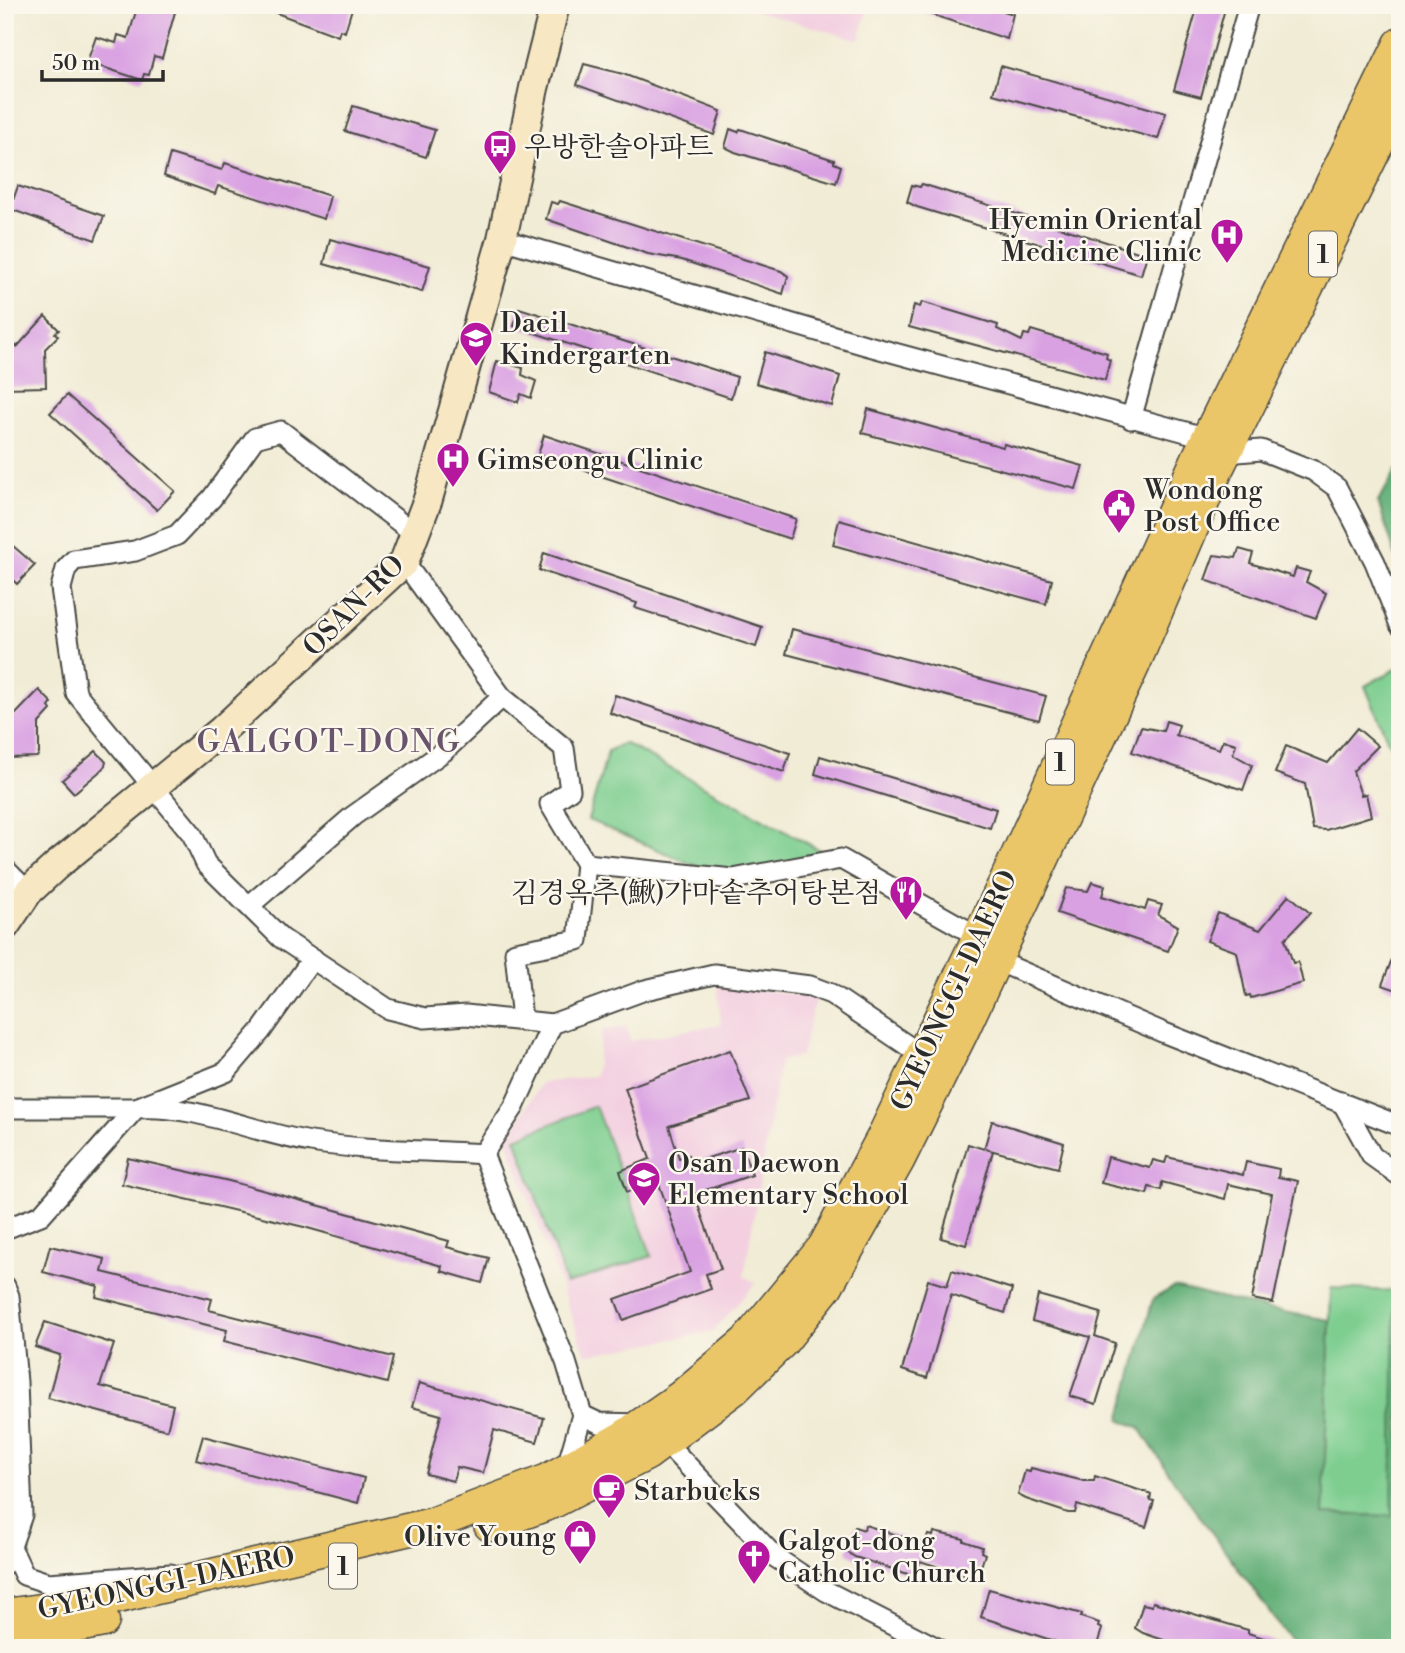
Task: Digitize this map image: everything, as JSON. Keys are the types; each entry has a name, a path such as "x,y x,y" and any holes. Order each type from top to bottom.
{"main road":[{"name":"GYEONGGI-DAERO","path":"5,1640 134,1615 319,1572 492,1524 553,1502 647,1454 654,1432 682,1396 746,1342 824,1247 926,1049 987,948 1133,664 1215,448 1400,44"},
{"name":"GYEONGGI-DAERO","path":"1215,448 1247,409 1400,99"},
{"name":"GYEONGGI-DAERO","path":"5,1615 92,1603 432,1524 548,1480 654,1432 734,1389 782,1342 826,1287 900,1158 960,1036 987,948"}],"street":[{"name":"OSAN-RO","path":"5,926 27,892 221,731 404,562 428,499 502,239 534,88 555,5"},
{"path":"1131,419 1249,5"},
{"path":"502,239 1131,419 1215,448 1238,452 1261,450 1314,471 1337,488 1375,562 1400,625"},
{"path":"1247,409 1254,442 1261,450"},
{"path":"415,534 281,431 255,438 212,498 177,535 135,551 74,560 66,569 61,588 76,693 192,834 206,864 281,938 388,1009 425,1018 466,1015 552,1024 645,990 714,974 810,986 831,993 914,1050 926,1049 960,1036"},
{"path":"404,562 502,697 564,748 570,790 550,804 586,864 578,940 515,953 522,1020"},
{"path":"250,905 353,816 443,752 502,697"},
{"path":"586,864 733,879 841,859 987,948 1163,1032 1400,1126"},
{"path":"5,869 27,892"},
{"path":"5,1230 41,1215 136,1108 226,1072 261,1031 313,958"},
{"path":"483,1154 514,1107 552,1024"},
{"path":"1342,1102 1372,1156 1400,1176"},
{"path":"5,1108 151,1107 208,1117 311,1142 483,1154"},
{"path":"483,1154 566,1362 582,1415 566,1470"},
{"path":"5,1286 9,1296 17,1382 22,1516 8,1555 24,1575 48,1583 157,1573 203,1577"},
{"path":"582,1415 599,1423 654,1432 775,1557 826,1591 937,1648"}],"shaded area":[{"path":"736,5 869,5 859,40"},
{"name":"Osan Daewon Elementary School","path":"717,984 816,997 801,1056 780,1061 744,1276 756,1283 712,1332 586,1355 507,1140 541,1083 595,1076 602,1031 627,1026 630,1041 721,1024"}],"green space":[{"path":"1400,464 1400,569 1378,502"},
{"path":"1396,669 1400,678 1400,770 1365,686"},
{"path":"624,743 827,854 739,875 703,869 588,820 608,751"},
{"path":"595,1106 652,1256 566,1284 516,1138"},
{"path":"1400,1278 1400,1648 1296,1648 1175,1482 1139,1427 1120,1420 1153,1299 1174,1287 1267,1309 1330,1320 1323,1514 1392,1516 1395,1291"},
{"path":"1331,1288 1395,1291 1393,1516 1323,1514"}],"building":[{"path":"150,5 177,5 162,58 154,56 149,75 144,74 142,80 87,62 96,37 116,43 118,35 128,38 137,8 148,12"},
{"path":"255,5 353,5 345,32 340,30 338,36"},
{"path":"911,5 985,5 1013,14 1007,39 911,8"},
{"path":"1198,5 1226,5 1201,97 1174,90"},
{"path":"584,64 623,74 721,111 714,135 577,85"},
{"path":"1001,66 1166,113 1158,139 993,94"},
{"path":"353,106 435,130 426,157 345,131"},
{"path":"730,129 738,132 740,129 834,160 834,163 841,166 836,183 725,147"},
{"path":"170,154 222,170 225,163 330,196 324,219 218,186 215,194 164,176"},
{"path":"922,184 1138,252 1138,255 1146,258 1141,275 907,202 912,185 920,187"},
{"path":"18,186 104,216 95,240 10,209"},
{"path":"560,201 781,271 788,276 783,294 682,260 648,254 546,219 551,202 558,204"},
{"path":"330,239 430,266 422,292 324,264"},
{"path":"922,302 998,325 997,329 1022,341 1024,334 1029,335 1031,330 1107,353 1106,358 1110,360 1105,380 909,327 914,305 920,307"},
{"path":"519,308 737,377 731,398 514,326"},
{"path":"45,316 59,330 55,333 58,336 45,349 46,387 5,388 5,335 17,347"},
{"path":"765,352 840,376 832,406 756,383"},
{"path":"497,361 523,368 522,375 536,381 531,398 521,394 518,402 489,392"},
{"path":"67,395 175,491 157,510 50,413"},
{"path":"868,409 1003,447 1004,444 1083,466 1076,489 862,433"},
{"path":"544,435 796,519 790,539 538,455"},
{"path":"839,520 1052,580 1046,604 833,545"},
{"path":"5,539 35,565 17,584 5,573"},
{"path":"1239,549 1253,553 1250,563 1293,577 1296,568 1310,572 1306,582 1326,593 1316,618 1205,580 1214,555 1236,558"},
{"path":"544,553 762,627 756,647 635,608 637,603 539,570"},
{"path":"792,629 1046,696 1039,720 786,654"},
{"path":"39,690 52,703 49,707 51,710 39,723 37,757 5,758 5,716 14,716"},
{"path":"615,695 790,753 784,772 610,713"},
{"path":"1166,721 1179,725 1176,735 1219,749 1223,740 1236,744 1233,754 1252,765 1243,790 1132,752 1141,727 1163,731"},
{"path":"1357,728 1378,746 1353,771 1361,795 1366,794 1371,816 1326,830 1313,829 1305,784 1275,773 1286,746 1328,763"},
{"path":"96,751 106,762 104,768 74,793 62,780"},
{"path":"820,756 996,809 990,828 815,774"},
{"path":"1092,882 1105,886 1102,896 1145,910 1148,901 1162,905 1158,915 1178,926 1168,951 1057,913 1066,888 1088,891"},
{"path":"1289,895 1310,913 1285,939 1293,963 1298,962 1303,983 1251,998 1250,995 1246,996 1237,952 1207,941 1218,913 1260,930"},
{"path":"1400,942 1400,991 1382,985"},
{"path":"730,1050 750,1101 669,1126 679,1158 688,1155 692,1163 742,1147 752,1175 694,1194 721,1269 706,1274 711,1289 623,1320 615,1299 690,1272 658,1181 627,1192 620,1171 650,1159 625,1088"},
{"path":"992,1121 1064,1143 1058,1168 986,1149 993,1151 966,1245 941,1238 968,1144 984,1149"},
{"path":"1108,1157 1150,1168 1153,1160 1165,1163 1167,1157 1243,1175 1246,1162 1279,1169 1278,1177 1298,1181 1273,1303 1252,1299 1272,1194 1228,1184 1225,1199 1162,1182 1161,1190 1149,1187 1147,1194 1101,1183"},
{"path":"128,1158 229,1181 449,1241 447,1247 489,1258 482,1283 441,1271 442,1266 304,1227 122,1184"},
{"path":"50,1246 105,1259 102,1272 212,1299 209,1310 393,1357 387,1383 224,1341 227,1330 96,1297 98,1286 43,1272"},
{"path":"952,1270 1012,1289 1005,1313 951,1295 927,1378 902,1370 928,1280 947,1286"},
{"path":"1038,1295 1101,1313 1095,1336 1115,1343 1096,1404 1070,1396 1090,1337 1032,1321"},
{"path":"45,1322 114,1344 100,1386 173,1405 167,1430 48,1398 60,1355 35,1347"},
{"path":"419,1383 544,1418 537,1442 494,1430 483,1473 457,1467 453,1481 426,1474 441,1415 412,1407"},
{"path":"203,1436 364,1478 358,1503 196,1460"},
{"path":"1031,1468 1084,1481 1094,1481 1095,1476 1151,1494 1150,1500 1154,1501 1146,1527 1077,1505 1075,1513 1068,1513 1018,1495 1025,1471 1030,1472"},
{"path":"865,1525 925,1544 928,1535 933,1536 934,1532 964,1539 982,1547 981,1552 985,1554 977,1579 920,1561 916,1575 855,1557 847,1552 855,1527 864,1530"},
{"path":"989,1589 1082,1614 1081,1617 1099,1623 1098,1627 1102,1629 1096,1648 1075,1648 981,1617"},
{"path":"1153,1602 1248,1630 1248,1633 1285,1645 1285,1648 1187,1648 1143,1633 1135,1628 1143,1604 1152,1606"}],"place":[{"name":"우방한솔아파트","path":"500,176"},
{"name":"Hyemin Oriental Medicine Clinic","path":"1227,265"},
{"name":"Daeil Kindergarten","path":"476,368"},
{"name":"Gimseongu Clinic","path":"453,489"},
{"name":"Wondong Post Office","path":"1119,535"},
{"name":"김경옥추(鰍)가마솥추어탕본점","path":"906,922"},
{"name":"Osan Daewon Elementary School","path":"644,1208"},
{"name":"Starbucks","path":"609,1520"},
{"name":"Olive Young","path":"580,1566"},
{"name":"Galgot-dong Catholic Church","path":"754,1586"}],"district":[{"name":"GALGOT-DONG","path":"329,741"}]}
